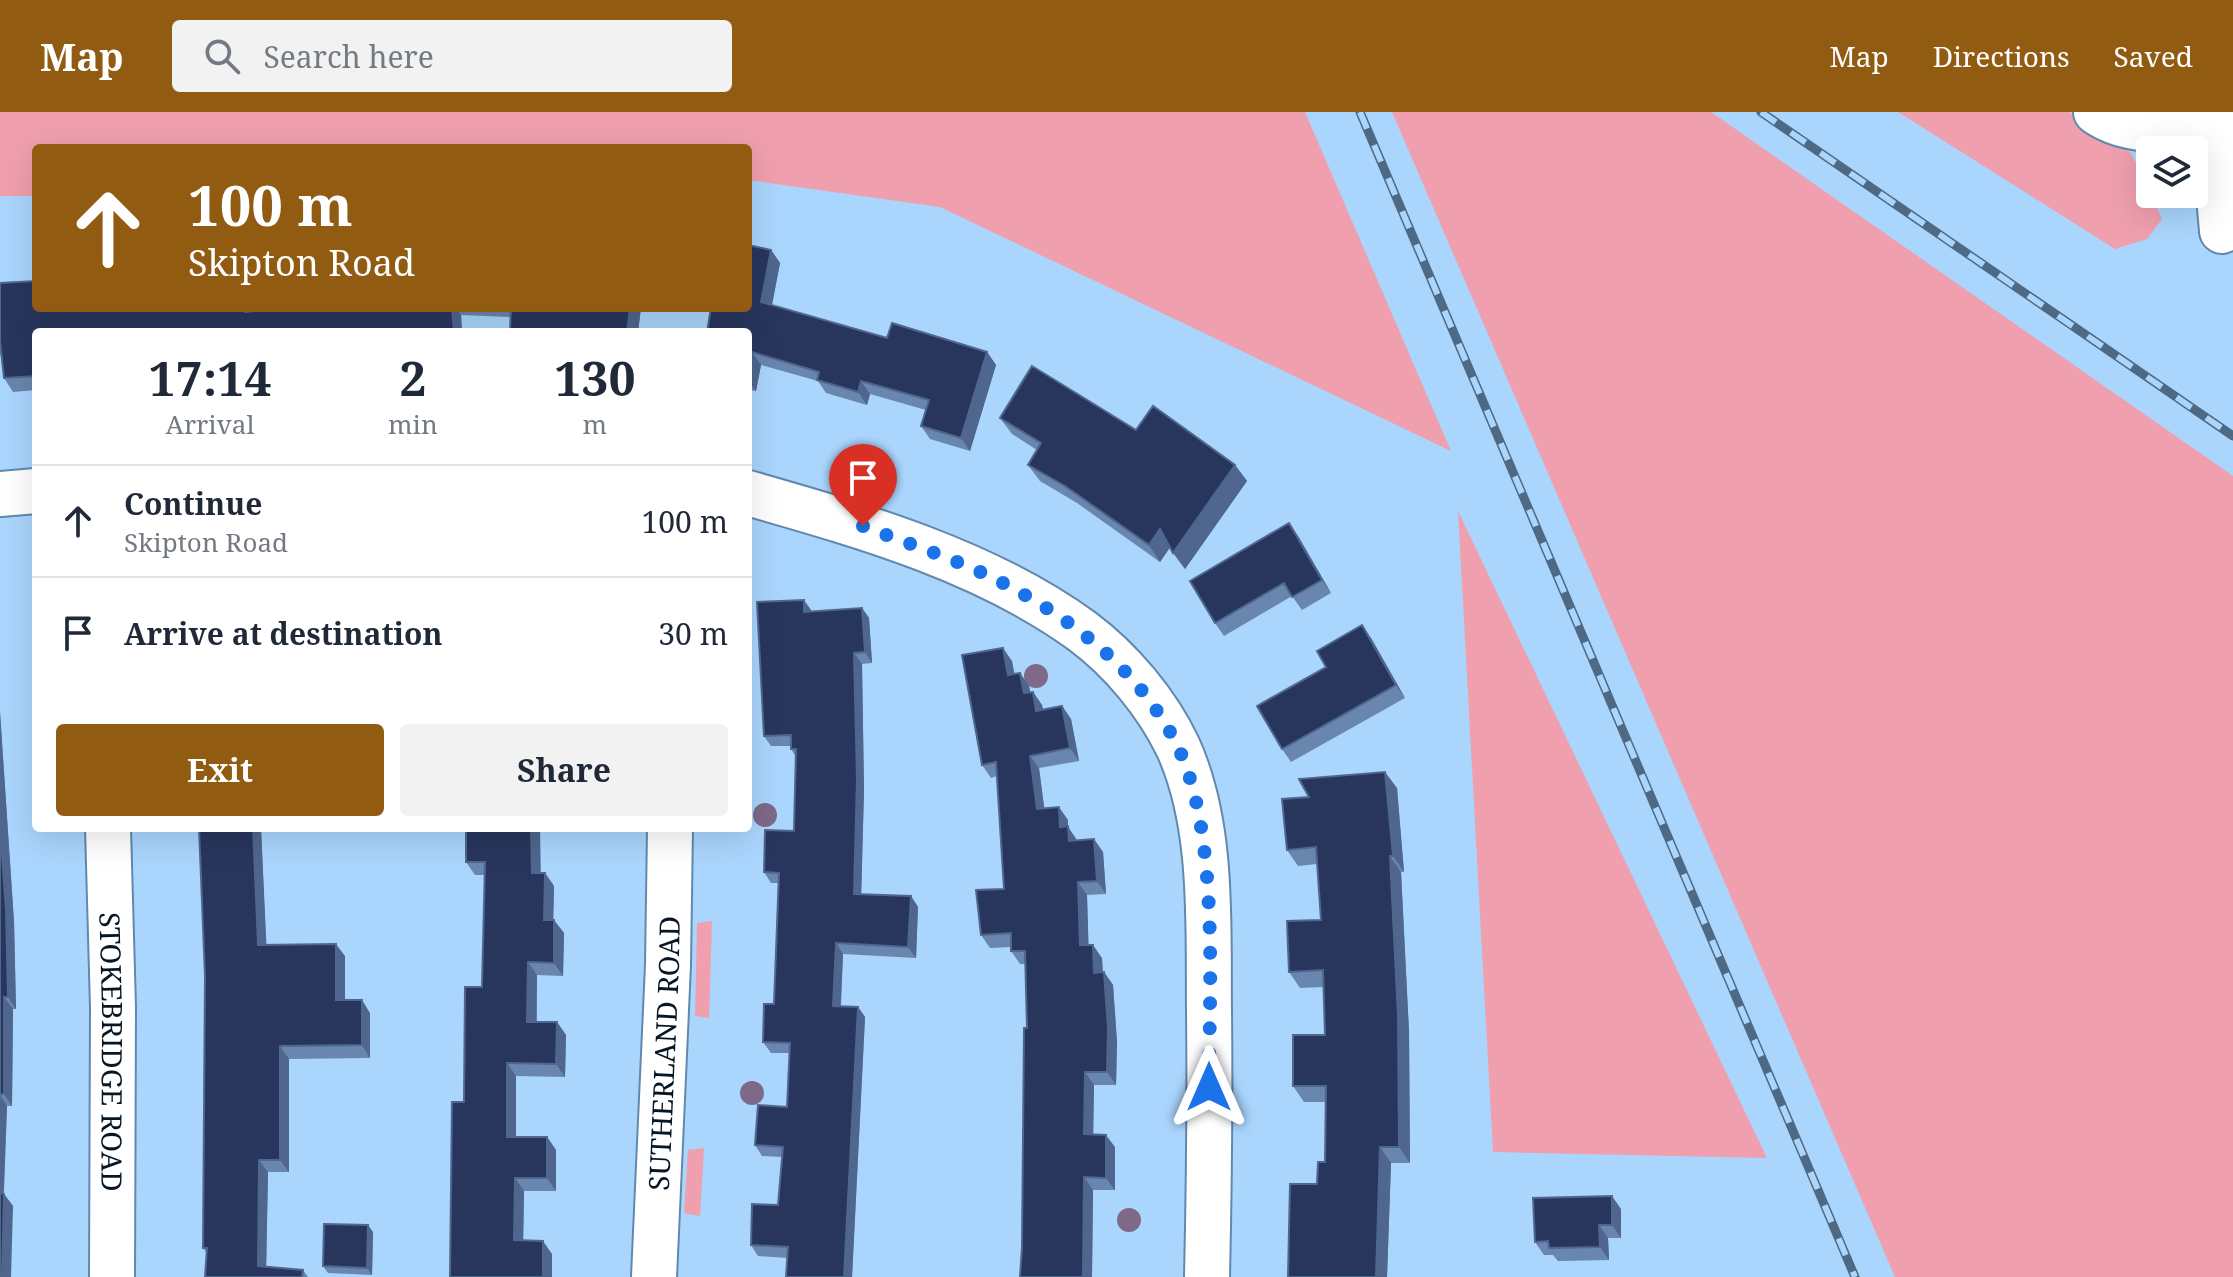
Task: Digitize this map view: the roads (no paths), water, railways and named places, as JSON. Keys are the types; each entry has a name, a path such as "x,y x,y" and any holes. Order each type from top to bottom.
{"street":[{"path":"2096,112 2108,121 2160,129 2223,126 2222,231"},
{"path":"0,494 32,491"},
{"path":"752,494 863,526 999,581 1084,633 1127,673 1163,721 1178,748 1190,785 1203,858 1208,946 1207,1277"},
{"name":"STOKEBRIDGE ROAD","path":"108,832 113,1008 112,1277"},
{"name":"SUTHERLAND ROAD","path":"654,1277 668,965 670,832"}],"railway":[{"path":"1360,112 1855,1277"},
{"path":"1761,112 2233,436"}]}
